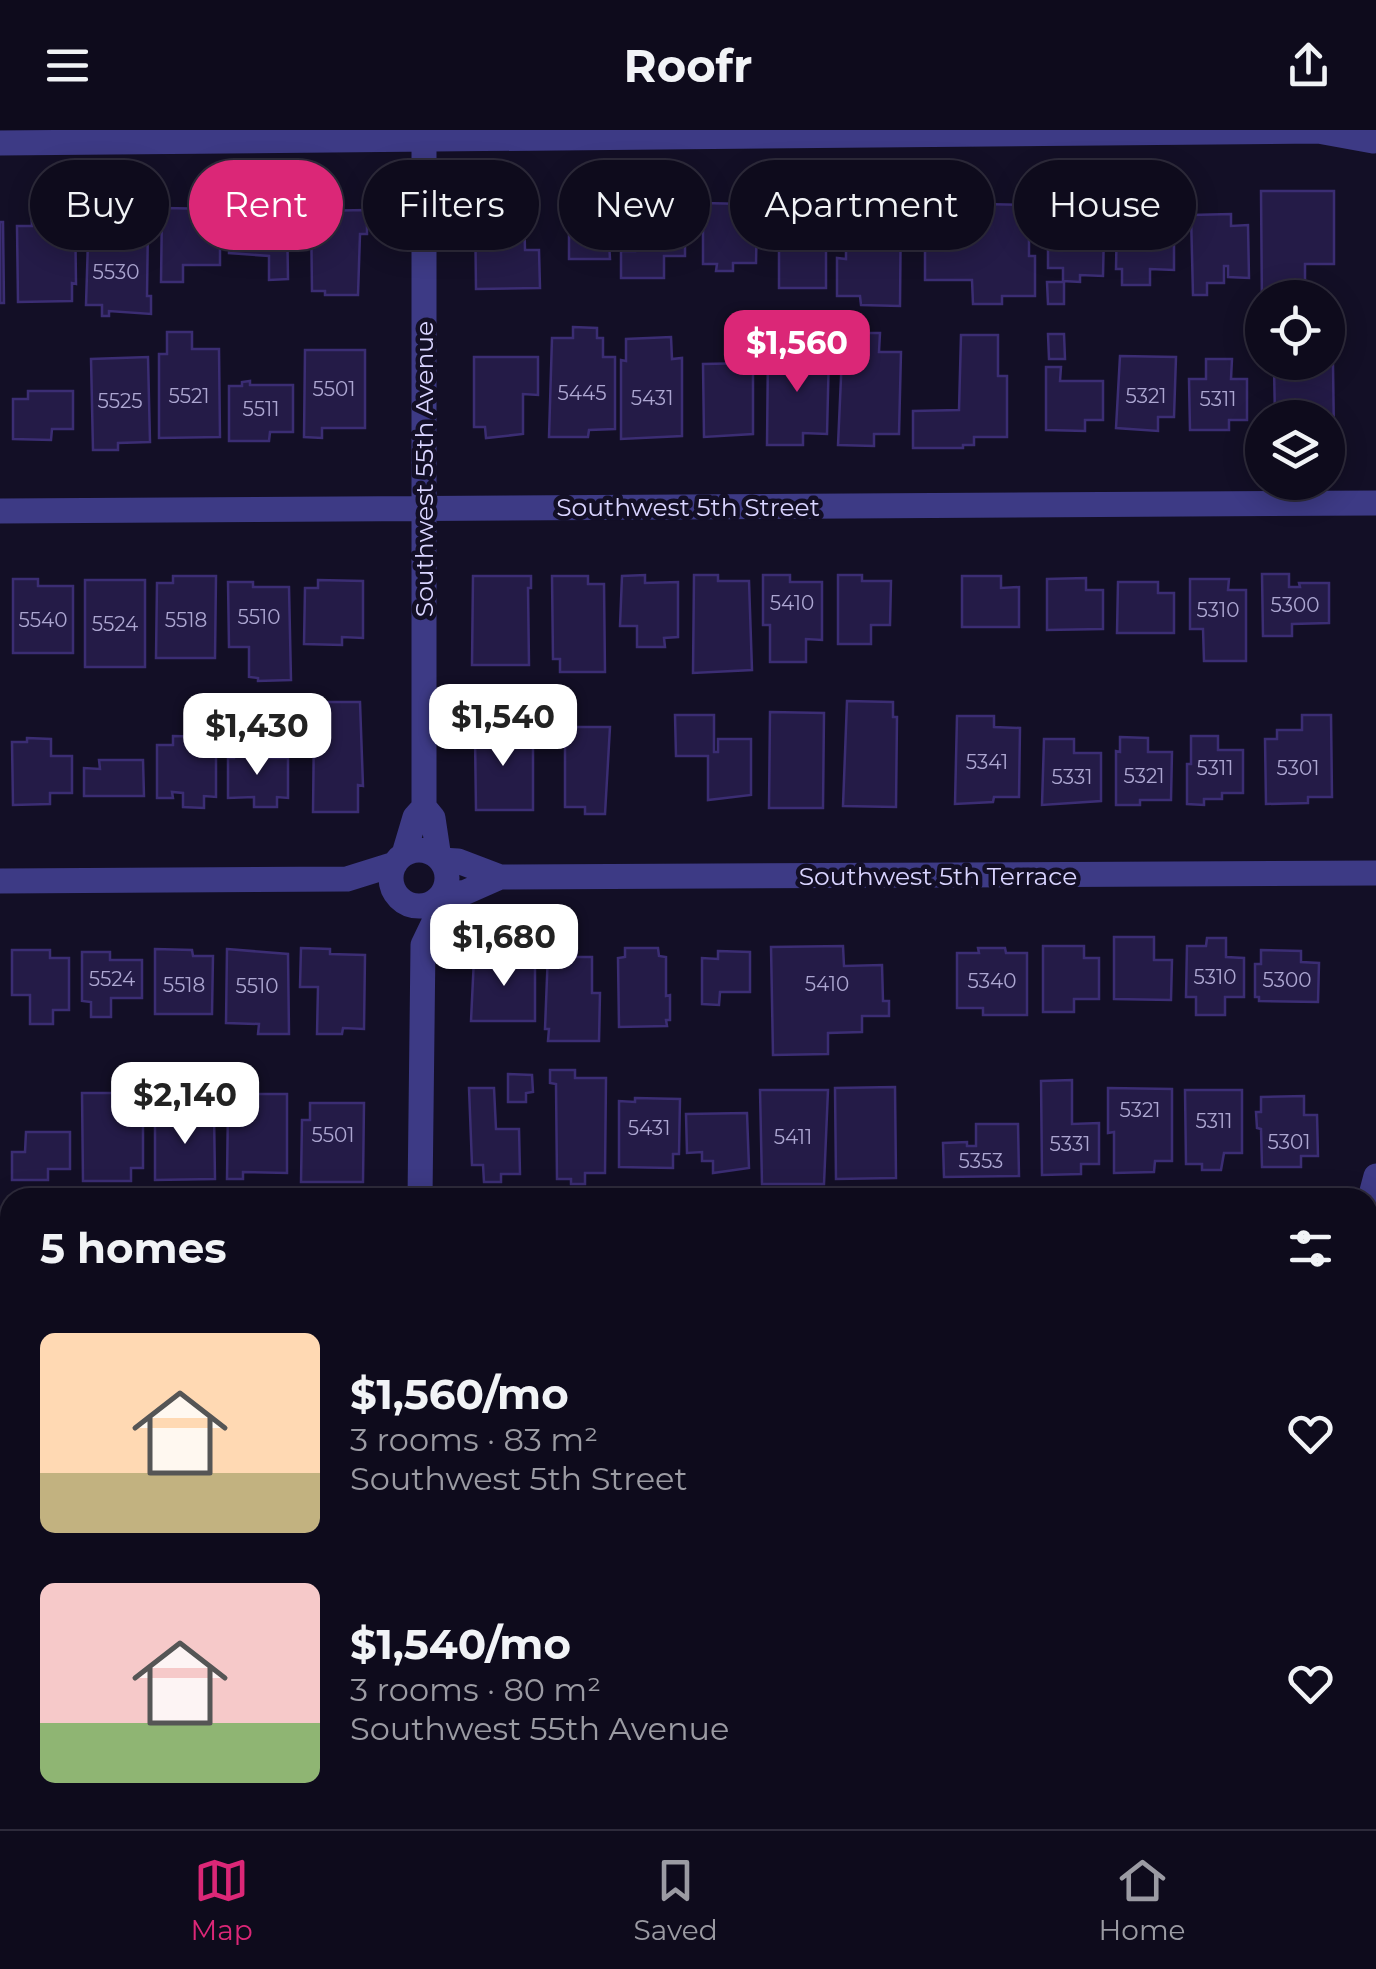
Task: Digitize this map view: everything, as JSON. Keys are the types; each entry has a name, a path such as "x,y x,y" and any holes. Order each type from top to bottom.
{"street":[{"path":"0,142 424,134 1319,130 1372,139"},
{"name":"Southwest 55th Avenue","path":"424,134 424,807 432,818 440,859"},
{"name":"Southwest 5th Street","path":"0,511 1376,503"},
{"name":"Southwest 55th Avenue","path":"400,859 415,817 424,807"},
{"name":"Southwest 5th Terrace","path":"0,881 347,879 422,850 500,878"},
{"path":"400,859 391,879 411,931 422,944"},
{"path":"420,1188 422,944 435,920 447,874 440,859"},
{"name":"Southwest 5th Terrace","path":"347,879 420,906 500,878 1376,873"}],"building":[{"path":"1261,191 1334,191 1334,264 1305,264 1305,280 1262,280"},
{"path":"710,203 730,204 730,250 756,250 756,263 733,263 733,271 716,271 717,264 703,264 703,250 710,250"},
{"path":"994,204 1014,205 1014,250 1029,250 1029,256 1035,256 1035,296 1002,296 1002,304 973,304 972,280 925,280 925,250 994,250"},
{"path":"169,208 189,208 189,250 220,250 220,265 183,265 183,282 161,282 161,250 169,250"},
{"path":"343,210 363,210 358,295 325,295 325,291 312,291 311,250 343,250"},
{"path":"1231,214 1231,226 1248,225 1249,278 1228,277 1228,266 1224,266 1224,283 1207,283 1207,295 1193,295 1196,215"},
{"path":"3,222 4,303 0,303"},
{"path":"17,226 30,226 30,250 76,250 72,301 18,302"},
{"path":"88,250 148,250 147,296 151,296 151,314 109,311 109,316 102,316 102,305 86,305"},
{"path":"288,250 288,279 269,280 269,256 229,253"},
{"path":"476,250 539,250 540,288 476,289"},
{"path":"569,250 609,250 610,259 569,259"},
{"path":"685,250 685,256 664,256 664,278 621,278 621,251"},
{"path":"779,250 826,250 826,288 779,288"},
{"path":"846,250 901,250 900,306 861,305 860,296 837,296 837,258 846,259"},
{"path":"1048,250 1104,250 1103,276 1080,275 1080,282 1063,281 1063,268 1048,268"},
{"path":"1116,250 1174,250 1174,270 1150,269 1150,285 1122,285 1122,269 1116,269"},
{"path":"1047,282 1064,282 1064,304 1048,304"},
{"path":"573,327 597,328 597,338 603,338 603,357 615,357 615,429 589,430 588,437 549,437 552,338 573,338"},
{"path":"167,332 192,332 192,349 219,349 220,437 159,438 159,354 167,354"},
{"path":"843,333 880,333 879,352 901,352 899,434 874,434 874,446 838,445"},
{"path":"1048,334 1064,334 1065,359 1049,359"},
{"path":"961,335 998,335 998,376 1007,376 1007,437 974,437 974,445 963,448 913,448 913,411 959,410"},
{"path":"671,337 672,359 682,358 682,436 621,439 621,360 626,361 626,339"},
{"path":"774,347 829,351 827,434 803,433 803,445 767,445 768,350"},
{"path":"305,350 365,350 365,428 322,428 322,438 304,437"},
{"path":"1120,356 1176,357 1174,417 1158,417 1158,431 1116,428"},
{"path":"148,357 150,442 118,443 118,450 93,450 91,359"},
{"path":"474,357 538,357 538,395 523,394 523,434 486,438 485,427 474,427"},
{"path":"1206,359 1232,359 1231,379 1247,380 1245,420 1229,420 1229,430 1190,430 1189,379 1206,379"},
{"path":"753,363 753,434 704,437 703,364"},
{"path":"1046,367 1061,367 1060,381 1103,381 1103,420 1085,420 1085,431 1046,430"},
{"path":"1274,380 1333,380 1333,400 1275,400"},
{"path":"250,381 250,385 293,385 293,432 270,432 269,441 229,441 229,386 242,386 242,382"},
{"path":"28,391 73,391 73,429 52,429 51,440 13,439 13,399 28,399"},
{"path":"1262,574 1289,574 1289,587 1329,583 1329,623 1292,624 1292,636 1263,636"},
{"path":"645,575 645,583 678,582 678,637 664,638 665,647 637,647 637,626 620,626 622,576"},
{"path":"694,575 718,575 718,581 749,581 752,670 693,673"},
{"path":"763,575 790,575 790,582 822,582 822,640 806,639 806,662 770,662 770,625 763,625"},
{"path":"838,575 862,575 862,581 891,581 890,625 871,625 871,644 838,644"},
{"path":"173,576 216,576 215,658 156,658 157,583 173,583"},
{"path":"473,576 531,576 529,665 472,665"},
{"path":"552,576 588,576 588,584 604,584 605,672 560,672 560,659 553,659"},
{"path":"962,576 1001,576 1001,588 1019,587 1019,627 962,627"},
{"path":"1086,578 1086,590 1103,590 1103,629 1047,630 1047,579"},
{"path":"13,579 38,579 38,586 73,586 73,653 13,653"},
{"path":"1190,579 1229,579 1228,590 1246,590 1246,661 1204,661 1203,629 1190,629"},
{"path":"85,580 145,580 145,667 85,667"},
{"path":"318,580 363,581 363,638 342,637 342,645 304,644 305,588 318,588"},
{"path":"228,582 289,587 291,680 258,681 249,677 249,647 229,647"},
{"path":"1118,582 1158,582 1158,593 1174,593 1174,633 1117,633"},
{"path":"847,701 893,702 893,717 897,717 896,807 843,806"},
{"path":"302,702 360,702 363,786 358,785 358,812 313,812 314,728 301,728"},
{"path":"770,712 824,713 823,808 769,808"},
{"path":"675,715 714,715 714,752 718,752 718,739 751,739 751,795 708,800 708,756 676,756"},
{"path":"1302,715 1331,715 1332,797 1308,797 1308,803 1266,804 1265,739 1277,739 1277,730 1302,730"},
{"path":"957,716 994,716 994,727 1020,728 1019,797 955,804"},
{"path":"479,723 512,723 512,736 533,735 533,810 476,810 475,736 479,736"},
{"path":"565,727 610,727 605,814 585,814 585,807 565,807"},
{"path":"173,736 216,737 216,797 204,796 204,808 183,807 183,793 172,792 173,798 157,798 157,745 173,745"},
{"path":"1191,736 1218,736 1218,750 1243,750 1243,793 1222,793 1222,799 1204,799 1204,805 1187,804"},
{"path":"1120,737 1148,738 1148,752 1172,752 1171,800 1116,805 1116,751 1120,752"},
{"path":"27,738 51,739 51,756 72,756 72,793 50,793 50,804 13,805 12,742 27,742"},
{"path":"1044,739 1074,739 1074,753 1101,753 1101,801 1042,805"},
{"path":"234,742 247,742 247,758 288,758 288,798 277,797 277,807 254,807 254,797 228,798 228,758 234,758"},
{"path":"99,760 143,760 144,796 84,796 84,768 100,769"},
{"path":"1114,937 1154,937 1154,960 1172,960 1171,1000 1114,999"},
{"path":"1207,938 1226,938 1226,957 1244,958 1244,997 1225,997 1225,1015 1196,1015 1196,997 1186,997 1187,946 1206,946"},
{"path":"843,946 844,966 882,965 883,1001 889,1001 889,1016 862,1016 862,1032 828,1033 828,1054 773,1055 771,947"},
{"path":"1043,946 1084,946 1084,958 1099,958 1099,999 1074,999 1074,1012 1043,1012"},
{"path":"301,948 365,955 364,1029 343,1028 342,1034 317,1034 318,987 300,987"},
{"path":"625,948 658,948 659,956 666,957 666,996 670,995 667,1026 619,1027 618,958 625,957"},
{"path":"978,948 1027,953 1027,1015 983,1015 983,1008 957,1008 957,953 979,953"},
{"path":"155,949 192,950 193,956 213,956 212,1014 155,1014"},
{"path":"227,949 288,954 289,1034 258,1034 259,1024 226,1023"},
{"path":"12,950 50,950 50,958 69,958 69,1010 53,1010 53,1024 30,1024 30,995 12,995"},
{"path":"1261,950 1301,951 1301,962 1319,963 1318,1002 1259,1001 1255,997 1255,964 1261,964"},
{"path":"718,951 750,952 750,992 720,992 719,1005 702,1004 702,958 718,959"},
{"path":"82,952 110,952 110,960 142,960 142,998 111,998 111,1017 91,1017 91,1002 82,1001"},
{"path":"490,952 505,952 506,958 535,959 535,1021 471,1021 474,958 490,958"},
{"path":"548,952 577,952 576,957 592,957 592,993 600,993 599,1041 548,1041"},
{"path":"550,1070 575,1070 575,1078 606,1078 605,1173 585,1173 585,1184 557,1179 556,1084 550,1083"},
{"path":"508,1074 532,1075 533,1092 526,1093 526,1102 508,1102"},
{"path":"1072,1080 1072,1124 1099,1123 1099,1164 1081,1164 1081,1174 1042,1175 1041,1081"},
{"path":"895,1087 896,1178 836,1179 835,1088"},
{"path":"469,1088 494,1088 496,1129 519,1129 520,1174 501,1174 501,1182 484,1182 483,1165 472,1165"},
{"path":"1108,1088 1172,1089 1172,1161 1155,1161 1154,1172 1114,1173 1114,1132 1108,1133"},
{"path":"760,1090 828,1090 824,1184 762,1184"},
{"path":"1185,1090 1242,1090 1242,1153 1224,1153 1221,1170 1202,1170 1202,1164 1186,1164"},
{"path":"82,1093 117,1093 117,1109 134,1109 134,1117 143,1117 143,1168 131,1168 131,1181 83,1181"},
{"path":"241,1094 287,1094 287,1173 243,1172 243,1179 227,1179 228,1106 241,1106"},
{"path":"1304,1096 1304,1115 1317,1115 1318,1156 1301,1156 1301,1167 1262,1167 1261,1129 1257,1128 1256,1112 1261,1112 1261,1097"},
{"path":"635,1098 680,1099 679,1154 673,1154 673,1168 619,1167 619,1101 635,1102"},
{"path":"310,1103 364,1103 363,1182 301,1182 302,1120 310,1120"},
{"path":"214,1113 215,1179 155,1180 155,1114"},
{"path":"747,1113 749,1168 713,1173 713,1161 702,1161 702,1152 687,1153 686,1114"},
{"path":"976,1124 1018,1124 1019,1176 944,1177 943,1143 967,1142 967,1146 976,1146"},
{"path":"26,1132 70,1132 70,1169 48,1169 48,1180 12,1180 12,1152 25,1152"}]}
